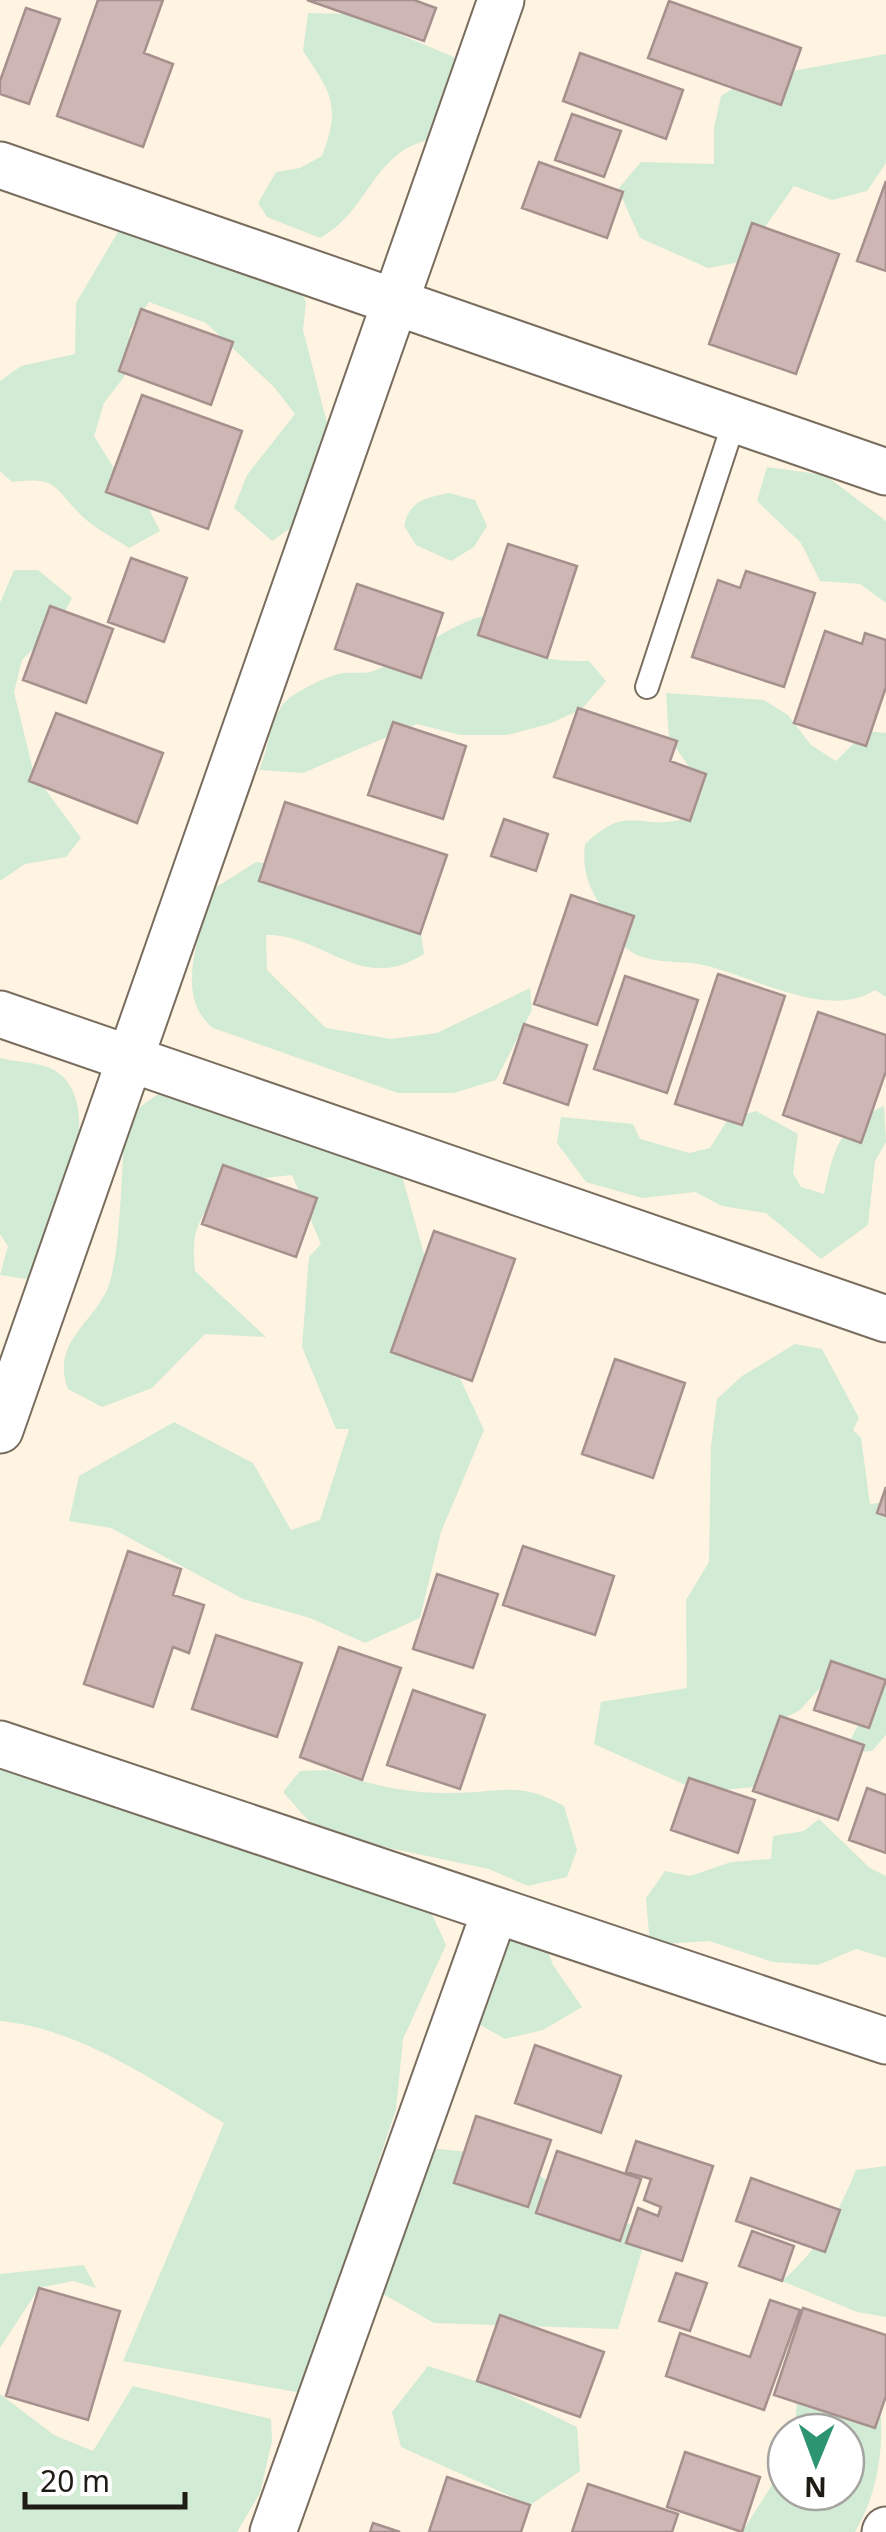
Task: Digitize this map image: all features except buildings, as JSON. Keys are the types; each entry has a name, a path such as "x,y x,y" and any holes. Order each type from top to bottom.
{"street":[{"path":"0,1430 500,0"},
{"path":"0,165 886,472"},
{"path":"0,1014 886,1320"},
{"path":"0,1744 886,2041"},
{"path":"273,2532 495,1911"}],"lane":[{"path":"647,687 734,419"}],"green space":[{"path":"308,13 351,14 461,60 445,135 411,146 394,158 346,217 320,238 267,217 258,203 276,172 300,168 322,156 328,139 331,101 303,51"},
{"path":"886,54 886,163 867,191 832,200 794,186 740,262 708,268 640,238 618,189 641,162 714,164 714,128 721,96 748,79"},
{"path":"125,220 284,263 306,302 303,330 335,454 311,514 272,541 234,508 247,475 295,414 274,387 206,323 149,302 130,330 127,373 104,403 94,436 115,470 141,493 160,531 129,548 88,521 54,486 39,481 12,482 0,471 0,381 21,366 75,354 76,303"},
{"path":"767,467 825,475 886,521 886,603 860,584 820,581 801,543 757,501"},
{"path":"449,493 475,500 487,526 474,547 451,561 416,545 404,526 415,505"},
{"path":"14,570 38,570 72,598 58,625 22,660 14,692 34,774 81,838 66,857 25,864 0,881 0,603"},
{"path":"484,616 517,648 556,660 589,661 606,681 582,709 549,724 507,735 460,735 417,724 303,773 259,770 277,715 292,696 336,675 370,672 388,665 455,627"},
{"path":"666,693 764,700 788,715 811,745 836,761 866,731 886,733 886,997 875,990 834,1001 811,998 698,964 641,957 623,944 590,885 585,844 600,831 623,821 684,819 694,774 669,738"},
{"path":"256,862 309,869 420,925 424,954 401,965 381,968 361,966 287,937 266,935 267,970 326,1028 391,1039 437,1033 530,988 532,1010 496,1080 454,1093 398,1093 213,1028 194,999 192,982 205,894"},
{"path":"0,1058 54,1070 71,1087 78,1110 74,1170 39,1281 0,1275 8,1246 0,1234"},
{"path":"179,1079 399,1165 433,1286 462,1342 453,1377 459,1376 484,1430 441,1532 420,1618 365,1643 310,1618 243,1599 111,1528 69,1521 79,1476 174,1422 253,1463 291,1530 320,1520 349,1429 336,1429 302,1347 309,1257 321,1244 292,1175 227,1182 199,1223 194,1243 195,1271 266,1337 205,1334 152,1388 102,1407 68,1389 64,1361 68,1349 111,1279 126,1117"},
{"path":"884,1106 886,1142 875,1161 868,1225 821,1259 766,1213 722,1206 695,1192 642,1198 586,1182 557,1143 561,1117 633,1124 640,1139 689,1153 710,1148 728,1119 756,1111 798,1134 793,1173 801,1187 824,1194 840,1140 857,1121"},
{"path":"795,1344 822,1349 859,1418 853,1430 861,1438 870,1504 886,1502 886,1735 872,1751 860,1752 850,1741 872,1697 831,1695 820,1688 800,1710 783,1719 773,1755 754,1787 701,1792 594,1744 601,1702 687,1688 686,1600 709,1562 711,1446 717,1399 742,1376"},
{"path":"0,1753 62,1755 149,1770 277,1812 419,1886 446,1945 403,2039 396,2109 302,2393 123,2361 224,2123 89,2046 30,2026 0,2021"},
{"path":"329,1770 404,1790 521,1790 548,1798 564,1806 577,1850 567,1877 528,1886 489,1869 356,1841 314,1827 283,1792 300,1771"},
{"path":"819,1819 870,1868 886,1876 886,1958 856,1949 818,1965 773,1962 709,1941 650,1945 646,1898 665,1871 690,1876 731,1862 771,1859 773,1836 804,1831"},
{"path":"538,1926 553,1965 582,2007 543,2030 505,2039 477,2023 481,1947"},
{"path":"411,2146 477,2153 539,2175 585,2208 648,2231 618,2329 434,2323 369,2286"},
{"path":"886,2166 886,2317 857,2312 782,2281 826,2230 856,2170"},
{"path":"84,2265 96,2288 73,2281 39,2288 0,2348 0,2274"},
{"path":"428,2366 494,2387 577,2427 580,2471 530,2505 401,2447 392,2412"},
{"path":"133,2386 271,2419 272,2441 260,2493 237,2532 0,2532 0,2394 54,2435 93,2451"},
{"path":"878,2390 879,2463 866,2509 866,2412 796,2412 797,2402"},
{"path":"766,2494 766,2512 865,2512 855,2532 742,2532"}]}
